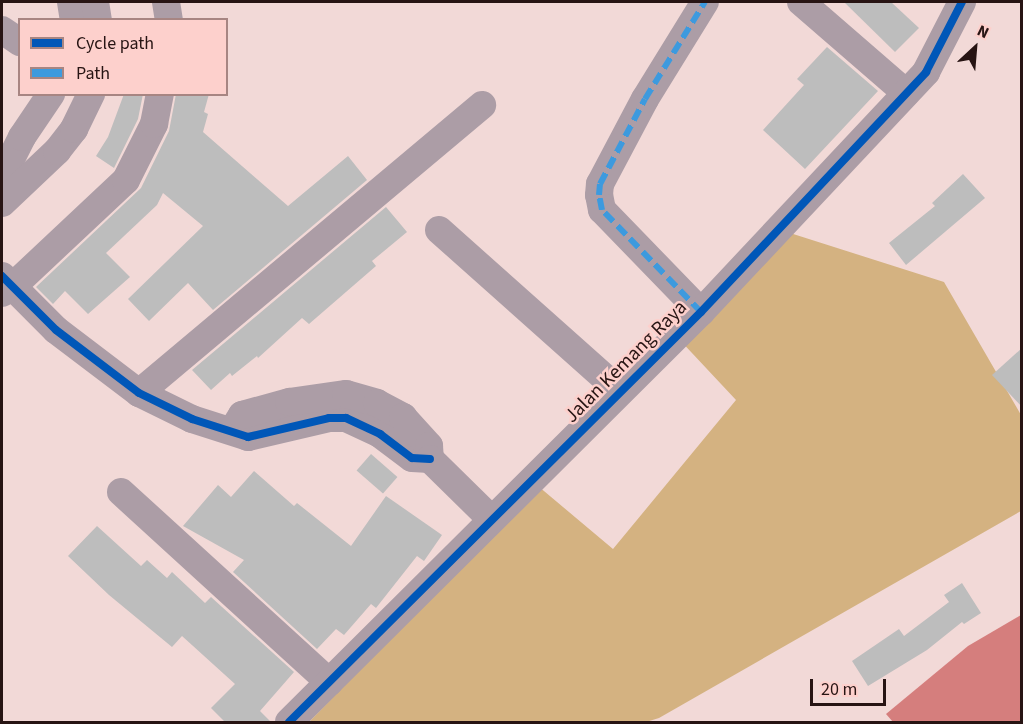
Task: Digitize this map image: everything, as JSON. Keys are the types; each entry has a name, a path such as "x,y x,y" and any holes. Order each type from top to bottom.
{"street":[{"path":"71,2 74,18"},
{"path":"95,2 98,18"},
{"path":"166,2 169,18"},
{"path":"701,312 602,210 599,195 600,184 645,99 705,2"},
{"path":"801,2 906,93"},
{"name":"Jalan Kemang Raya","path":"289,723 701,312 926,72 962,3"},
{"path":"2,30 18,41"},
{"path":"5,183 22,137 50,96"},
{"path":"5,183 74,129 90,96"},
{"path":"160,96 154,124 126,180 5,285 57,330 139,393 192,419 248,436 329,418 346,406 377,403 403,417 429,446 430,459 491,519"},
{"path":"139,393 482,105"},
{"path":"439,230 620,391"},
{"path":"121,492 329,682"}],"shaded area":[{"path":"790,233 944,282 1021,415 1021,511 659,718 646,722 309,722 538,486 613,549 736,400 677,337"},
{"path":"1021,615 1021,722 893,722 886,714 968,646"}],"building":[{"path":"844,2 891,2 919,28 895,52"},
{"path":"827,47 878,91 805,169 763,130 804,85 797,79"},
{"path":"123,96 143,96 138,119 114,168 96,156 108,137"},
{"path":"176,96 208,96 204,112 208,114 203,132 288,206 348,156 367,180 213,310 188,283 149,321 128,299 203,226 163,193 157,205 106,253 130,277 88,314 65,291 53,304 36,287 141,188 169,131"},
{"path":"963,174 985,198 906,265 889,243 935,206 932,203"},
{"path":"386,207 407,232 372,261 376,266 309,324 302,318 258,358 257,356 232,376 230,373 211,390 192,370"},
{"path":"1022,348 1022,407 992,375"},
{"path":"371,454 397,477 383,494 357,471"},
{"path":"254,471 294,506 297,503 351,546 386,496 442,535 424,561 417,556 376,608 371,604 344,635 336,629 317,649 233,572 244,560 183,526 218,485 231,497"},
{"path":"97,526 141,566 147,560 167,578 172,572 205,603 211,597 294,672 260,711 272,723 226,723 211,708 235,684 182,636 172,647 109,595 68,556"},
{"path":"962,583 981,613 964,624 962,622 927,650 868,686 852,661 899,629 904,636 949,602 944,595"}],"marked path":[{"path":"701,312 602,210 599,195 600,184 645,99 705,2"}],"cycle path":[{"path":"289,722 701,312 926,72 962,2"},
{"path":"2,276 56,330 139,393 192,419 248,437 329,418 346,418 380,434 412,458 430,459"}]}
